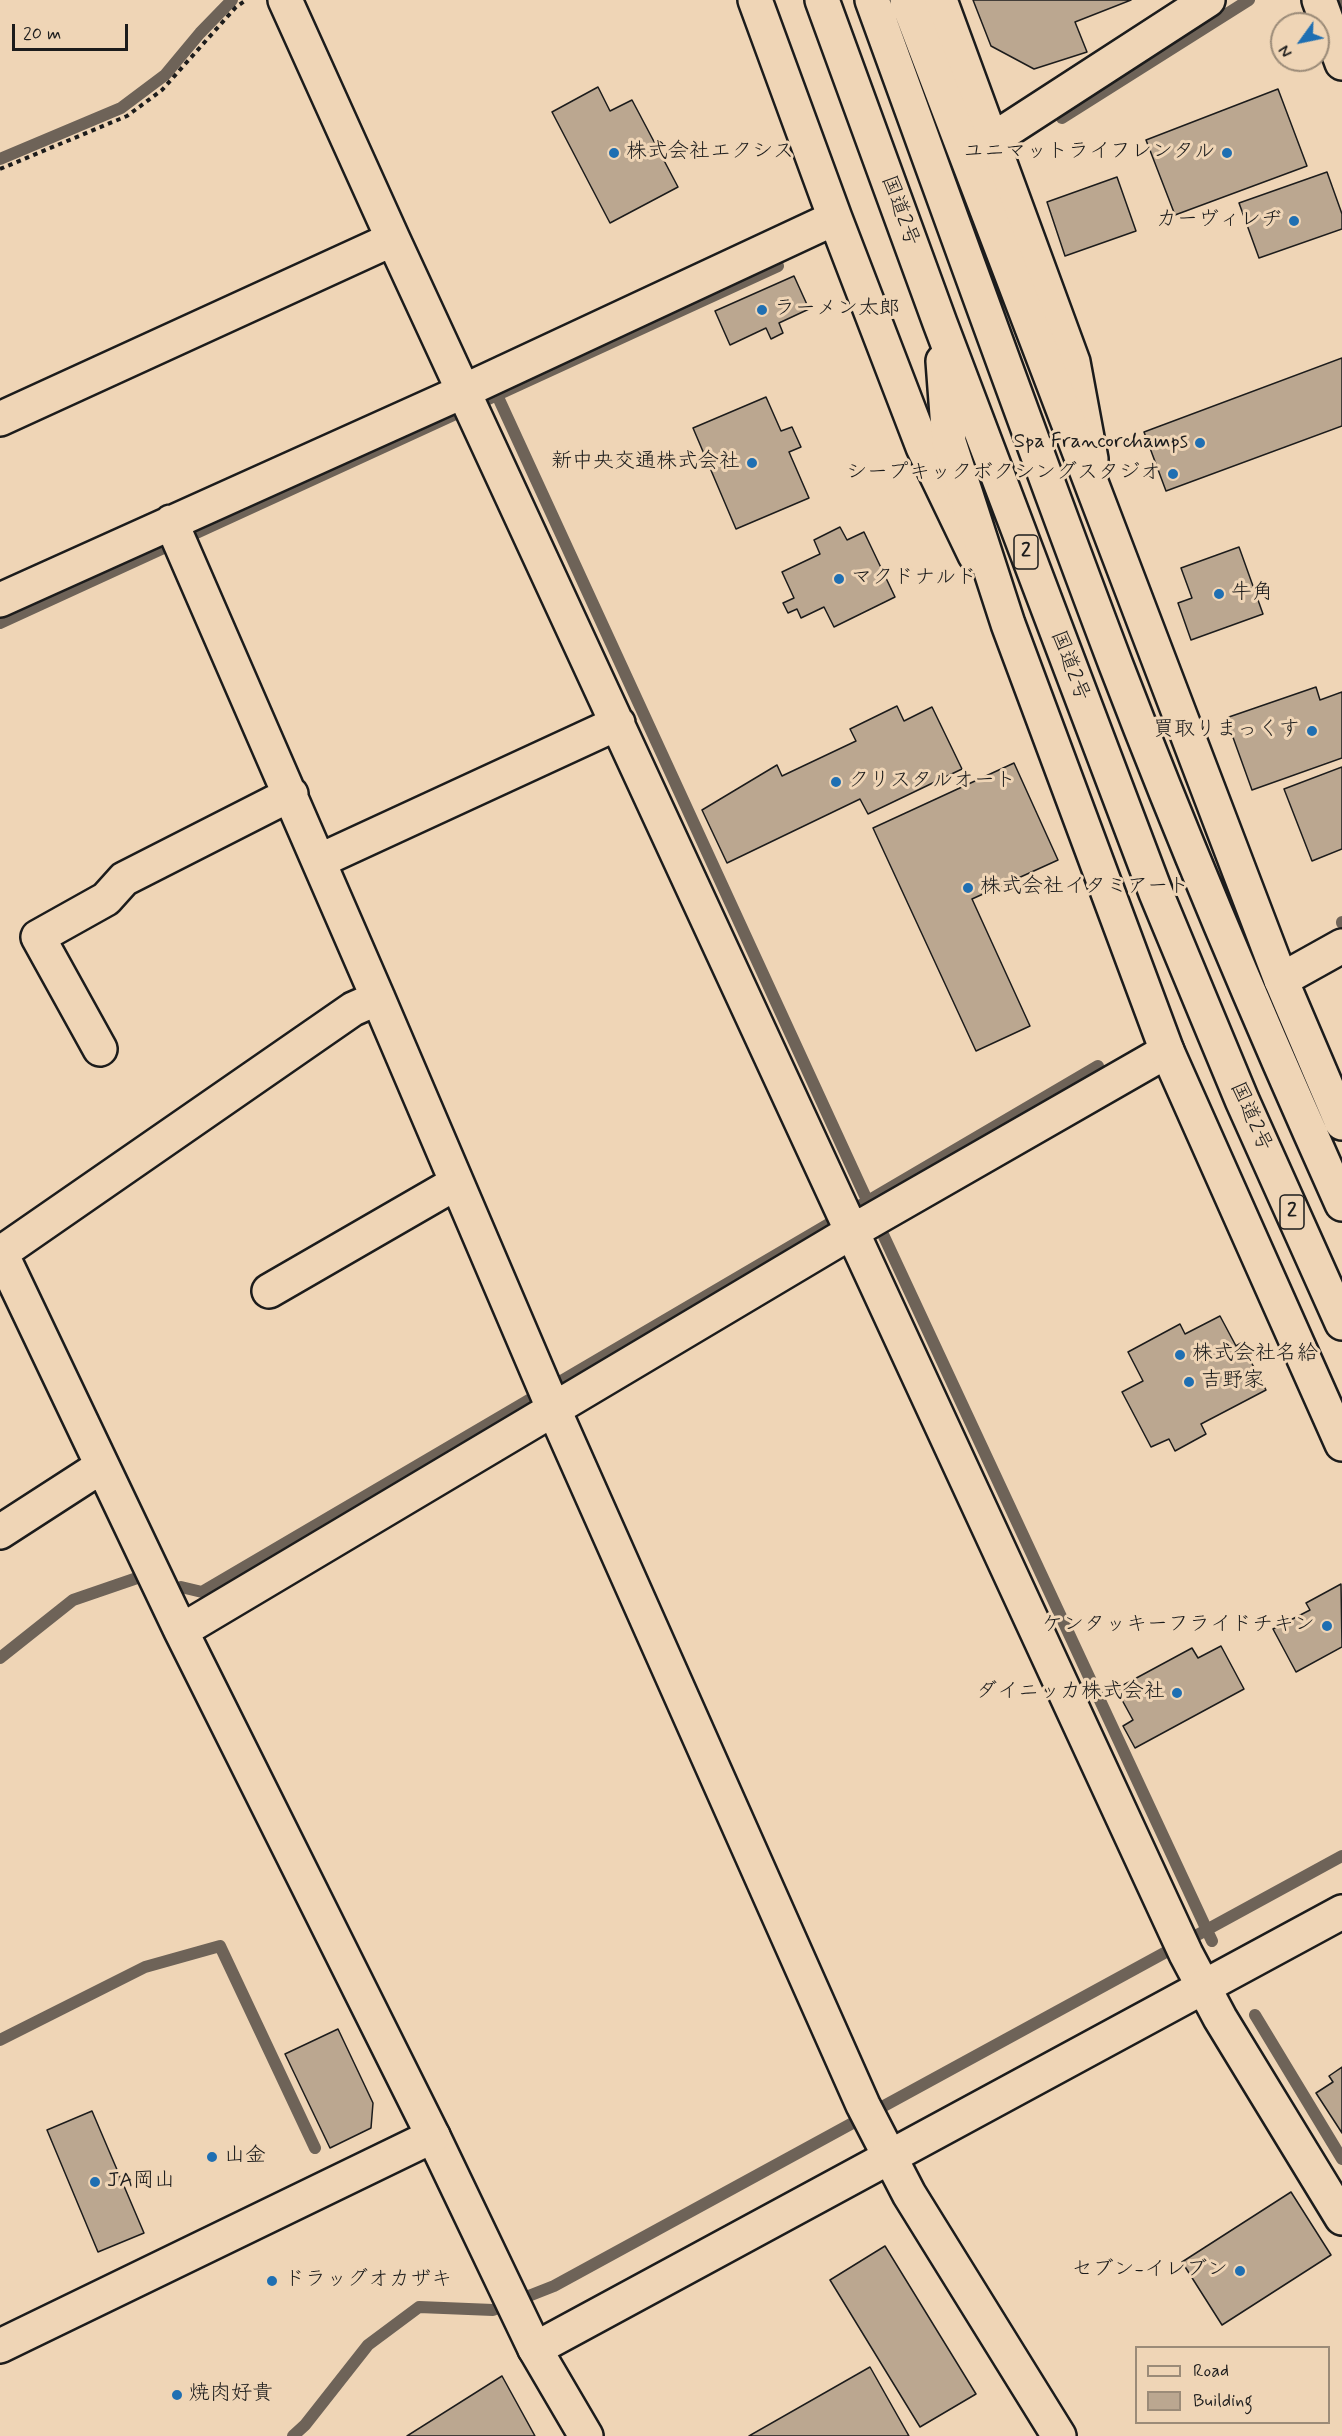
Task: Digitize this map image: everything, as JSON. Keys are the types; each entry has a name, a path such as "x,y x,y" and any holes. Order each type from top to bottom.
{"main road":[{"path":"285,0 393,239 618,723 859,1220 1182,1945 1220,2018 1342,2218"},
{"path":"755,0 835,218 923,447 1008,624"},
{"name":"国道2号","path":"822,0 940,323 1156,893 1242,1100 1342,1323"},
{"name":"2","path":"872,0 1116,664 1194,861 1342,1204"},
{"path":"907,0 1281,980 1342,1124"},
{"path":"940,0 1073,362 1101,508"},
{"path":"992,140 1209,0"},
{"path":"1319,0 1342,63"},
{"path":"0,600 177,536 469,402 835,218"},
{"path":"0,419 393,239"},
{"path":"940,323 949,442 1008,624 1167,1052 1342,1444"},
{"path":"177,536 291,794 548,1396 867,2116 909,2194 1059,2436"},
{"path":"319,861 618,723"},
{"path":"100,1049 38,937 106,899 124,879 291,794"},
{"path":"1281,980 1342,946"},
{"path":"378,998 353,1009 2,1261 181,1631 433,2136 512,2301 536,2349 586,2436"},
{"path":"181,1631 548,1396 859,1220 1167,1052"},
{"path":"269,1291 456,1183"},
{"path":"0,1532 102,1466"},
{"path":"536,2349 1342,1912"},
{"path":"0,2346 433,2136"}],"path":[{"path":"0,169 127,116 162,90 236,7 246,0"}],"building":[{"path":"973,0 1131,0 1075,22 1087,52 1034,69 991,46"},
{"path":"598,87 610,111 632,100 678,187 610,223 552,112"},
{"path":"1278,89 1307,166 1175,215 1146,140"},
{"name":"カーヴィレヂ","path":"1327,172 1342,214 1342,229 1259,258 1239,203"},
{"path":"1117,177 1136,231 1065,256 1047,202"},
{"name":"ラーメン太郎","path":"794,276 809,309 779,323 783,333 771,339 766,328 730,345 715,311"},
{"path":"1342,358 1342,426 1166,491 1144,432"},
{"path":"766,397 781,431 792,427 801,447 789,452 809,498 736,529 693,428"},
{"path":"840,527 847,540 864,532 895,597 834,627 824,607 801,618 797,609 788,613 783,603 794,598 782,572 820,554 814,540"},
{"path":"1239,547 1263,614 1191,640 1178,603 1192,598 1181,568"},
{"path":"1316,687 1320,700 1342,692 1342,758 1252,790 1226,718"},
{"path":"897,706 904,721 932,707 962,769 868,814 860,799 727,863 702,810 777,765 782,776 856,741 850,729"},
{"path":"1014,763 1058,860 972,899 1030,1026 976,1051 873,828"},
{"path":"1342,767 1342,849 1312,861 1284,789"},
{"path":"1220,1316 1236,1346 1241,1343 1266,1390 1201,1424 1206,1434 1175,1451 1169,1439 1151,1447 1122,1392 1143,1381 1128,1352 1180,1324 1185,1334"},
{"path":"1341,1584 1342,1647 1296,1672 1273,1629 1310,1610 1306,1603"},
{"path":"1221,1646 1244,1689 1135,1748 1123,1726 1133,1720 1116,1689 1192,1648 1198,1658"},
{"path":"338,2029 373,2103 371,2128 330,2148 285,2054"},
{"path":"1342,2067 1342,2133 1316,2093 1333,2082 1329,2076"},
{"path":"92,2111 144,2233 98,2252 47,2130"},
{"path":"1291,2192 1331,2255 1222,2325 1182,2262"},
{"path":"885,2246 976,2394 920,2427 830,2280"},
{"path":"870,2367 909,2436 749,2436"},
{"path":"502,2376 535,2436 407,2436"}],"waterway":[{"path":"0,159 121,108 165,75 200,33 232,0"},
{"path":"1062,118 1249,0"},
{"path":"1341,0 1342,4"},
{"path":"0,623 778,266"},
{"path":"497,395 860,1185 1212,1941"},
{"path":"181,1587 202,1592 1098,1066"},
{"path":"0,1658 73,1600 140,1577"},
{"path":"293,2436 305,2425 368,2345 419,2307 493,2310 554,2286 1342,1856"},
{"path":"0,2040 145,1967 220,1946 315,2148"},
{"path":"1255,2015 1342,2159"}],"place":[{"name":"株式会社エクシス","path":"614,153"},
{"name":"ユニマットライフレンタル","path":"1227,153"},
{"name":"カーヴィレヂ","path":"1294,221"},
{"name":"ラーメン太郎","path":"762,310"},
{"name":"Spa Francorchamps","path":"1200,443"},
{"name":"新中央交通株式会社","path":"752,463"},
{"name":"シープキックボクシングスタジオ","path":"1173,474"},
{"name":"マクドナルド","path":"839,579"},
{"name":"牛角","path":"1219,594"},
{"name":"買取りまっくす","path":"1312,731"},
{"name":"クリスタルオート","path":"836,782"},
{"name":"株式会社イタミアート","path":"968,888"},
{"name":"株式会社名給","path":"1180,1355"},
{"name":"吉野家","path":"1189,1382"},
{"name":"ケンタッキーフライドチキン","path":"1327,1626"},
{"name":"ダイニッカ株式会社","path":"1177,1693"},
{"name":"山金","path":"212,2157"},
{"name":"JA岡山","path":"95,2182"},
{"name":"セブン-イレブン","path":"1240,2271"},
{"name":"ドラッグオカザキ","path":"272,2281"},
{"name":"焼肉好貴","path":"177,2395"}]}
